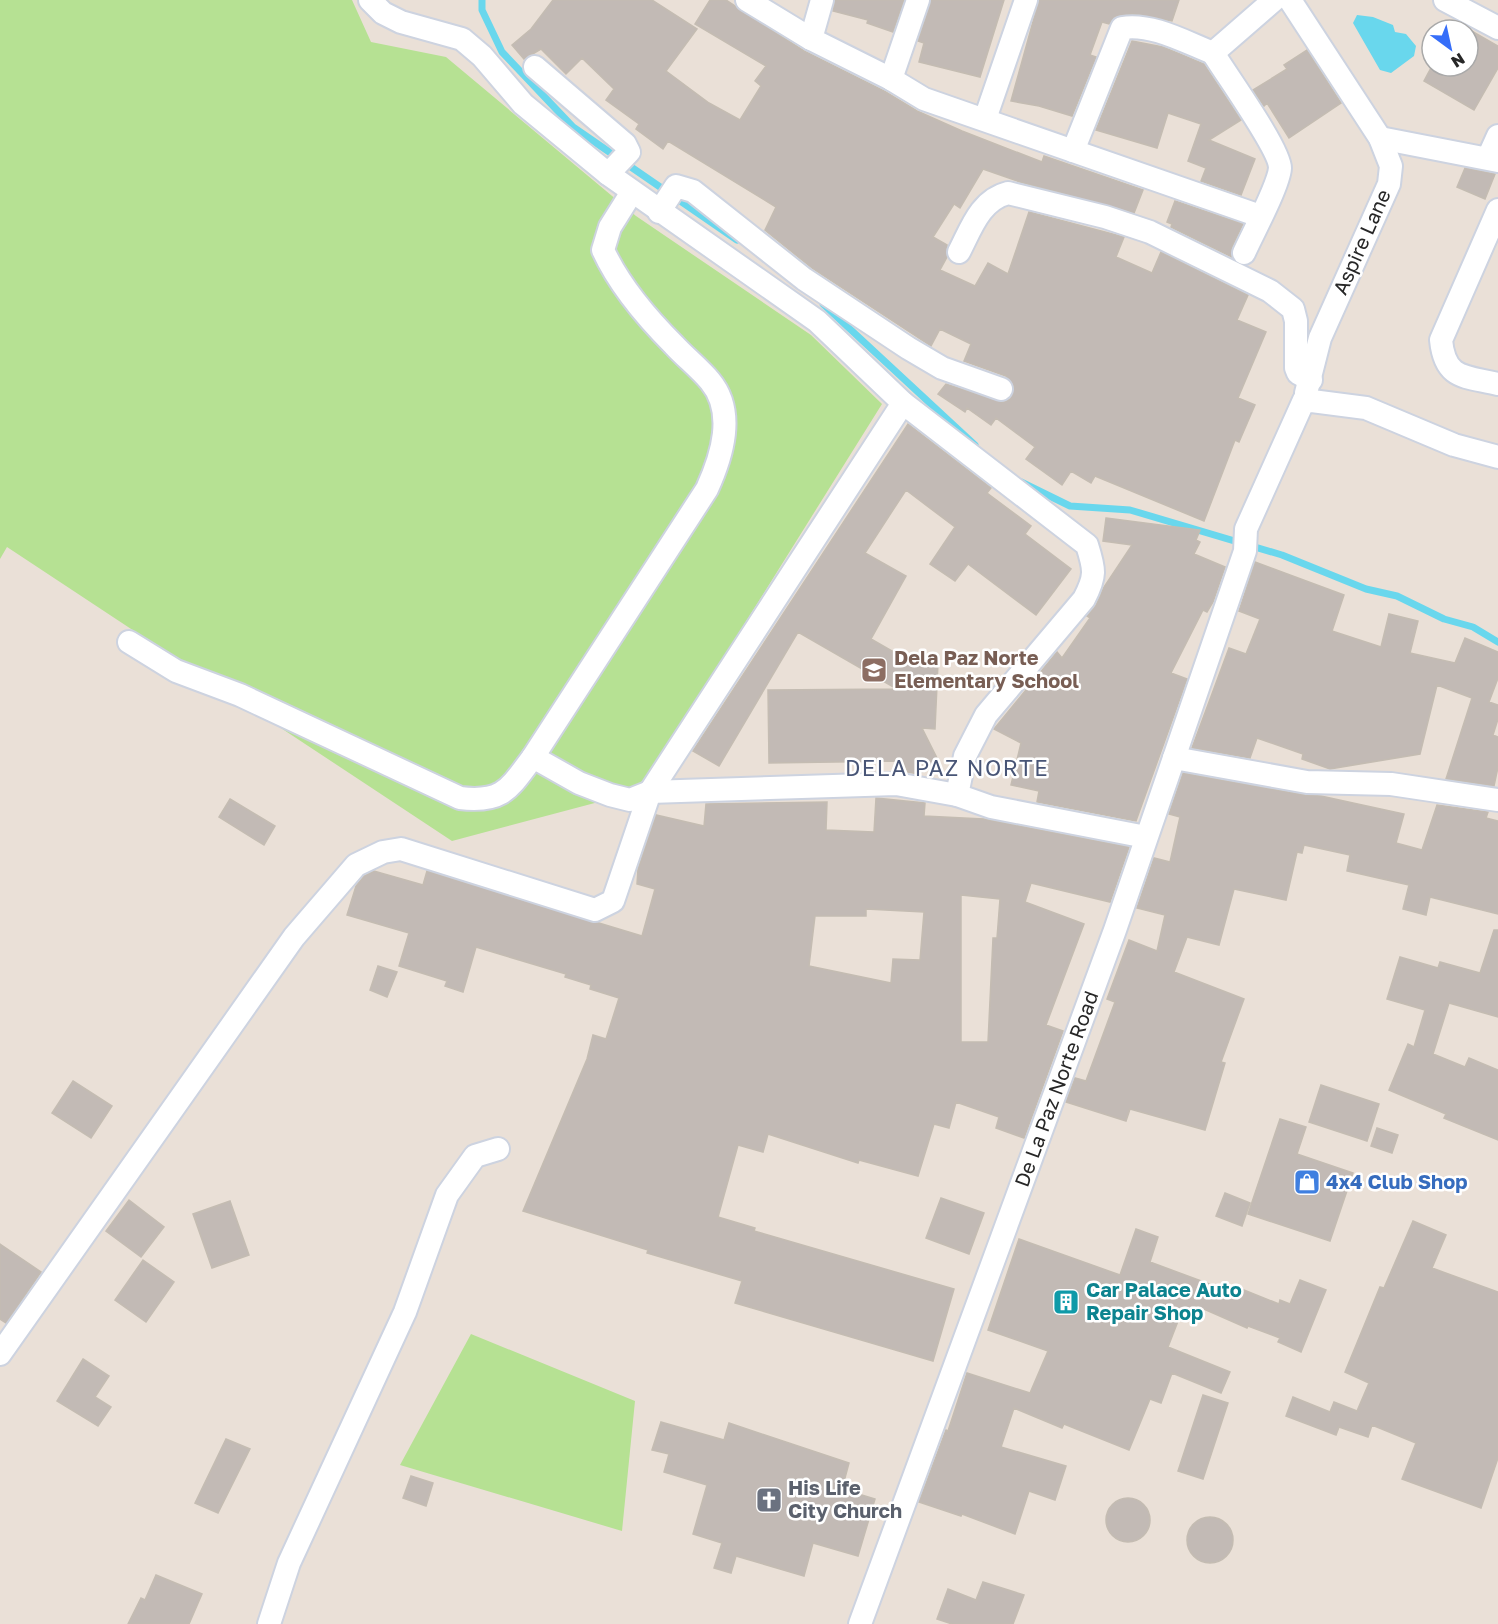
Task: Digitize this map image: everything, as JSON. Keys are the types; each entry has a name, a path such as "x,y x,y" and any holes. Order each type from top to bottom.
{"street":[{"path":"370,0 383,13 401,22 462,39 483,56 523,104 558,109 621,138 628,152 615,167"},
{"path":"747,0 811,39 891,79 924,99 1260,216"},
{"path":"811,39 822,0"},
{"path":"891,79 918,0"},
{"path":"985,119 1026,0"},
{"path":"1213,53 1274,0"},
{"path":"1445,0 1498,28"},
{"name":"Aspire Lane","path":"1246,540 1307,390 1320,338 1389,184 1391,166 1380,138 1301,6"},
{"path":"1073,151 1122,28 1134,26 1157,32 1213,53 1270,145 1280,167 1277,180 1244,254"},
{"path":"535,67 558,109 615,167 632,192 666,200 818,321 903,403 1087,544 1095,571 1084,599 986,715 965,756 957,795"},
{"path":"1380,138 1493,159 1498,136"},
{"path":"666,200 693,191 804,279 908,348 942,368 1000,389"},
{"path":"129,642 176,671 240,695 460,798 490,799 506,793 533,757 707,489 717,467 725,436 723,407 711,382 672,344 614,274 603,250 610,227 632,192"},
{"path":"959,252 983,208 994,196 1008,193 1105,217 1150,232 1236,272 1286,302 1293,309 1296,321 1296,368 1307,390 1366,408 1454,445 1498,457"},
{"path":"1498,210 1441,340 1443,359 1454,373 1498,384"},
{"path":"0,1354 294,937 356,865 383,852 401,849 595,910 614,901 650,792 903,403"},
{"name":"De La Paz Norte Road","path":"860,1624 1115,930 1246,540"},
{"path":"533,757 579,783 630,800 650,792 896,784 957,795 991,807 1146,837"},
{"path":"1174,758 1307,782 1391,784 1498,801"},
{"path":"269,1624 289,1563 405,1312 447,1195 475,1156 498,1149"}],"green space":[{"path":"0,0 352,0 371,42 446,57 636,216 811,335 882,404 640,791 452,841 7,547 0,559"},
{"path":"471,1334 635,1401 622,1531 400,1465"}],"water":[{"path":"1357,15 1373,17 1393,25 1395,32 1406,34 1416,46 1414,56 1391,73 1380,70 1353,23"}],"building":[{"path":"553,0 652,0 697,29 666,71 709,103 740,120 761,86 755,81 766,66 695,24 710,0 726,0 804,51 884,91 917,111 962,131 1042,162 1044,156 1143,190 1134,213 1020,182 983,169 960,208 954,204 933,237 947,245 947,257 940,270 975,286 988,263 1008,274 1029,212 1124,237 1116,257 1152,273 1161,252 1248,295 1237,320 1266,332 1238,398 1255,405 1239,442 1235,440 1204,521 1095,476 1091,483 1071,471 1062,485 1026,459 1035,447 996,418 991,425 967,408 965,412 938,394 946,384 1003,402 1010,399 1014,387 1006,376 964,361 971,344 940,329 931,346 812,268 765,230 776,207 668,141 663,149 636,129 639,124 606,100 614,89 582,58 566,74 541,49 524,59 512,45 531,29"},
{"path":"835,0 904,0 893,32 867,23 868,20 833,11"},
{"path":"931,0 1004,0 980,77 919,62 924,43 918,41"},
{"path":"1039,0 1179,0 1172,21 1133,14 1115,17 1109,24 1102,22 1090,55 1096,57 1072,116 1039,106 1011,101"},
{"path":"1480,36 1498,46 1498,68 1474,110 1424,81 1426,78 1480,78"},
{"path":"1132,41 1163,47 1204,64 1241,120 1209,140 1255,159 1241,195 1201,181 1206,168 1188,161 1201,124 1168,113 1157,148 1096,130"},
{"path":"1307,50 1341,103 1289,138 1267,103 1264,106 1253,90 1287,69 1284,65"},
{"path":"1465,168 1495,174 1485,199 1457,187"},
{"path":"1175,201 1243,224 1232,247 1232,257 1171,227 1172,224 1167,222"},
{"path":"908,424 991,488 987,493 1031,526 1025,534 1071,569 1036,615 968,564 955,581 930,564 955,527 906,490 865,553 906,576 871,639 911,662 938,663 935,729 922,728 940,764 918,774 908,772 902,761 769,763 768,690 897,689 798,632 719,766 693,751"},
{"path":"1106,518 1200,530 1196,540 1200,542 1194,554 1225,567 1213,602 1207,612 1203,610 1171,673 1187,679 1136,821 1037,802 1039,791 1011,785 1021,743 994,729 1057,652 1062,658 1090,618 1087,616 1132,545 1103,541"},
{"path":"1255,562 1344,595 1332,631 1381,647 1389,614 1418,621 1410,653 1455,663 1465,638 1498,652 1498,678 1489,702 1498,705 1498,719 1493,735 1498,737 1498,767 1494,786 1446,779 1472,698 1437,685 1420,754 1330,769 1302,759 1303,754 1257,738 1250,758 1192,748 1229,648 1246,654 1260,619 1239,611"},
{"path":"1183,773 1321,796 1404,814 1396,843 1422,850 1437,805 1488,812 1486,818 1498,821 1498,914 1430,897 1426,915 1403,909 1409,885 1347,871 1350,855 1304,845 1302,853 1297,852 1286,900 1234,889 1219,945 1187,937 1174,972 1244,999 1221,1062 1225,1063 1205,1130 1130,1109 1126,1121 1066,1102 1075,1078 1086,1081 1115,1002 1107,999 1129,940 1157,951 1165,915 1137,908 1154,858 1170,862 1180,817 1169,814"},
{"path":"876,798 925,803 924,816 984,819 1129,847 1110,902 1031,883 1025,902 1084,924 1046,1025 1063,1031 1024,1138 996,1128 999,1117 956,1102 949,1128 934,1124 918,1176 859,1160 858,1163 768,1134 763,1152 738,1145 718,1217 755,1228 754,1231 954,1289 933,1361 735,1303 742,1281 647,1253 648,1250 523,1211 587,1059 593,1035 606,1039 619,998 590,989 591,985 565,977 566,974 476,947 463,992 445,986 447,981 399,966 409,933 347,915 356,886 364,876 374,871 423,885 427,871 642,936 655,889 637,884 638,869 656,815 704,826 706,804 827,802 826,830 874,832","holes":["961,895 1000,899 997,938 993,938 988,1042 961,1042","866,909 924,912 920,960 893,959 891,983 809,966 815,916 866,916"]},
{"path":"230,799 275,826 264,845 219,817"},
{"path":"1494,930 1498,930 1498,1017 1449,1003 1433,1054 1465,1067 1469,1058 1498,1070 1498,1140 1444,1118 1446,1114 1389,1090 1408,1044 1414,1047 1425,1010 1387,999 1400,957 1438,968 1440,962 1480,973"},
{"path":"378,966 397,972 387,997 370,990"},
{"path":"73,1081 112,1106 91,1138 52,1113"},
{"path":"1321,1085 1379,1104 1367,1141 1309,1122"},
{"path":"1280,1119 1306,1127 1297,1154 1353,1173 1330,1241 1248,1214"},
{"path":"1377,1128 1398,1135 1392,1153 1371,1146"},
{"path":"1225,1193 1250,1203 1242,1226 1216,1216"},
{"path":"941,1198 984,1213 969,1254 926,1238"},
{"path":"129,1200 164,1227 141,1257 106,1231"},
{"path":"230,1201 249,1255 212,1268 193,1214"},
{"path":"1413,1221 1446,1235 1432,1268 1498,1292 1498,1458 1481,1508 1402,1479 1416,1443 1372,1425 1368,1437 1339,1427 1336,1435 1286,1416 1293,1397 1330,1412 1334,1402 1357,1411 1369,1383 1345,1372 1380,1287 1384,1288"},
{"path":"1136,1229 1158,1237 1150,1262 1231,1292 1234,1286 1279,1304 1280,1300 1290,1304 1300,1280 1326,1290 1301,1352 1278,1342 1280,1338 1248,1326 1247,1328 1197,1306 1192,1320 1180,1316 1168,1347 1230,1372 1221,1393 1172,1373 1161,1403 1150,1399 1129,1450 1064,1424 1062,1428 1014,1408 1001,1447 1066,1466 1055,1500 1029,1491 1015,1534 962,1514 961,1516 919,1502 946,1430 948,1431 967,1373 1030,1393 1048,1351 988,1330 1019,1239 1120,1275"},
{"path":"0,1244 41,1272 6,1323 0,1319"},
{"path":"143,1260 174,1282 146,1322 115,1300"},
{"path":"83,1359 109,1376 95,1397 111,1407 98,1426 57,1401"},
{"path":"1203,1395 1228,1403 1203,1479 1178,1471"},
{"path":"661,1422 724,1440 729,1423 849,1463 842,1489 875,1499 858,1556 813,1543 804,1576 736,1556 731,1573 714,1568 722,1543 693,1534 707,1485 664,1472 669,1454 652,1450"},
{"path":"226,1439 250,1449 218,1513 195,1503"},
{"path":"411,1476 433,1483 426,1506 403,1498"},
{"path":"1128,1498 1143,1505 1150,1520 1143,1535 1128,1542 1113,1535 1106,1520 1113,1505"},
{"path":"1210,1517 1226,1524 1233,1540 1226,1556 1210,1563 1194,1556 1187,1540 1194,1524"},
{"path":"156,1575 202,1594 189,1624 128,1624 141,1598 145,1600"},
{"path":"983,1582 1024,1595 1013,1624 952,1624 937,1619 948,1589 976,1600"}],"waterway":[{"path":"482,0 482,10 502,52 573,127 737,240"},
{"path":"823,304 975,445"},
{"path":"1021,482 1070,506 1130,510 1282,555 1366,589 1397,596 1444,619 1473,627 1498,642"}],"place":[{"name":"Dela Paz Norte Elementary School","path":"874,670"},
{"name":"4x4 Club Shop","path":"1307,1182"},
{"name":"Car Palace Auto Repair Shop","path":"1066,1302"},
{"name":"His Life City Church","path":"769,1500"}],"district":[{"name":"DELA PAZ NORTE","path":"947,768"}]}
